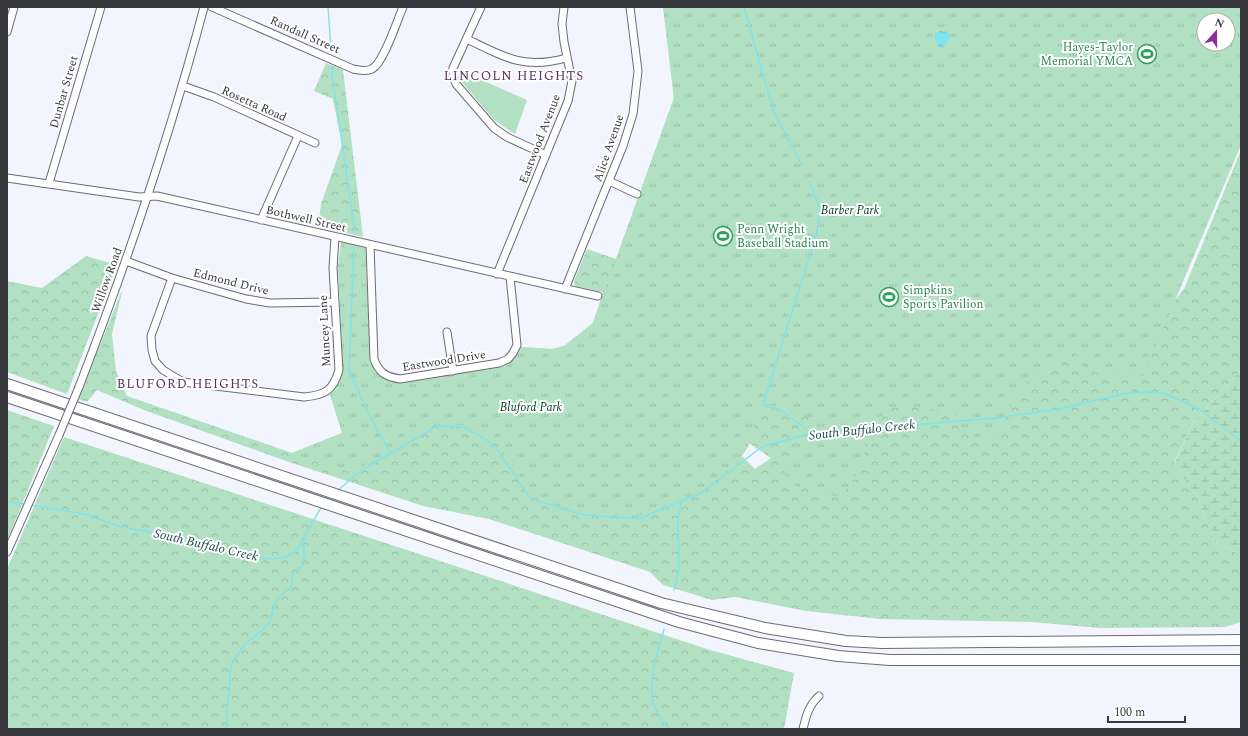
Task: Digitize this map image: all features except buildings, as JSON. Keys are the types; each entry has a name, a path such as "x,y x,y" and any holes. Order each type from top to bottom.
{"highway":[{"path":"7,384 661,603 731,621 809,636 846,641 912,644 1241,640"},
{"path":"7,397 679,622 758,643 799,650 890,660 930,662 1241,660"}],"street":[{"path":"7,32 14,7"},
{"name":"Dunbar Street","path":"49,183 101,7"},
{"name":"Willow Road","path":"7,552 60,435 126,261 183,86 204,7"},
{"name":"Randall Street","path":"212,7 353,68 367,71 373,68 381,59 403,7"},
{"path":"481,7 453,68 453,76 456,84 494,128 507,137 546,155"},
{"name":"Eastwood Avenue","path":"497,274 568,101 572,81 571,69 566,58 562,24 564,7"},
{"name":"Alice Avenue","path":"565,289 623,146 633,114 638,71 630,7"},
{"path":"467,39 519,62 550,62 566,58"},
{"name":"Rosetta Road","path":"183,86 214,97 315,143"},
{"path":"261,220 298,136"},
{"name":"Bothwell Street","path":"7,178 139,197 157,196 598,296"},
{"path":"609,181 637,194"},
{"name":"Muncey Lane","path":"172,278 151,336 152,350 155,361 163,370 183,382 304,397 319,395 329,390 335,382 339,370 334,302 333,268 335,237"},
{"name":"Eastwood Drive","path":"370,245 374,359 377,369 383,374 400,379 499,363 508,359 517,345 510,277"},
{"name":"Edmond Drive","path":"126,261 172,278 240,297 270,303 334,302"},
{"path":"447,332 453,371"},
{"path":"803,729 808,711 813,702 819,696"}],"green space":[{"path":"663,7 1035,343 1166,311 1184,289 1241,150 1241,370 1193,423 1174,463 1199,500 1215,542 1241,555 1241,622 1225,627 1100,628 1031,622 880,619 806,611 735,597 712,600 663,585 650,572 489,519 423,506 289,462 144,410 97,390 87,402 78,399 123,288 112,334 116,371 127,396 292,453 342,433 330,394 340,381 343,371 424,421 726,440 755,469 771,458 632,365 521,347 552,349 564,346 593,323 603,292 575,286 574,281 587,249 616,259 674,98"},
{"name":"Barber Park","path":"663,7 1241,7 1241,145 1143,376 1123,373 1107,376 1086,369 1073,349 1024,384 1009,409 997,437 986,439 977,438 960,430 955,413 922,407 890,408 879,418 852,483 839,497 792,485 784,473 800,433 812,419 781,406 759,407 748,447 737,463 701,492 637,516 584,511 550,505 528,494 509,458 497,444 464,425 433,426 397,449 368,463 354,474 292,453 342,433 330,394 340,381 343,371 338,266 341,242 367,248 366,264 371,361 378,371 389,380 406,381 506,365 514,359 521,347 552,349 564,346 593,323 674,98"},
{"path":"326,63 343,70 363,237 318,226 321,204 342,145 333,99 314,91"},
{"path":"459,70 527,100 515,134 494,120 460,80"},
{"path":"86,256 117,265 67,394 7,372 7,281 42,288"},
{"path":"1241,370 1241,555 1215,542 1199,500 1174,464 1193,423"},
{"path":"7,410 54,426 7,541"},
{"path":"64,437 710,650 794,673 784,729 7,729 7,569"}],"water":[{"path":"940,31 947,31 951,37 942,48 939,47 934,38 935,34"}],"waterway":[{"path":"328,7 331,49"},
{"path":"744,7 773,110 802,165"},
{"path":"331,67 355,232"},
{"path":"809,182 820,207 817,232 763,405 780,410 812,433"},
{"path":"354,249 349,370 367,411 391,454"},
{"name":"South Buffalo Creek","path":"337,491 362,470 434,428 445,426 464,427 495,446 528,495 537,501 584,515 638,519 701,493 759,449 768,445 813,433 997,418 1059,409 1127,393 1146,392 1164,393 1199,409 1241,441"},
{"path":"674,590 679,571 678,521 682,500"},
{"name":"South Buffalo Creek","path":"7,502 25,504"},
{"name":"South Buffalo Creek","path":"31,505 85,514 121,527 150,532 244,557 274,559 286,557 296,551 322,506"},
{"path":"226,729 231,665 244,645 268,625 277,600 291,587 293,575 304,564 304,538"},
{"path":"664,629 655,662 651,688 654,705 658,714 669,729"}],"place":[{"name":"Hayes-Taylor Memorial YMCA","path":"1147,54"},
{"name":"Penn Wright Baseball Stadium","path":"723,236"},
{"name":"Simpkins Sports Pavilion","path":"889,297"}],"district":[{"name":"LINCOLN HEIGHTS","path":"514,76"},
{"name":"BLUFORD HEIGHTS","path":"188,384"}],"park label":[{"name":"Bluford Park","path":"531,407"}]}
